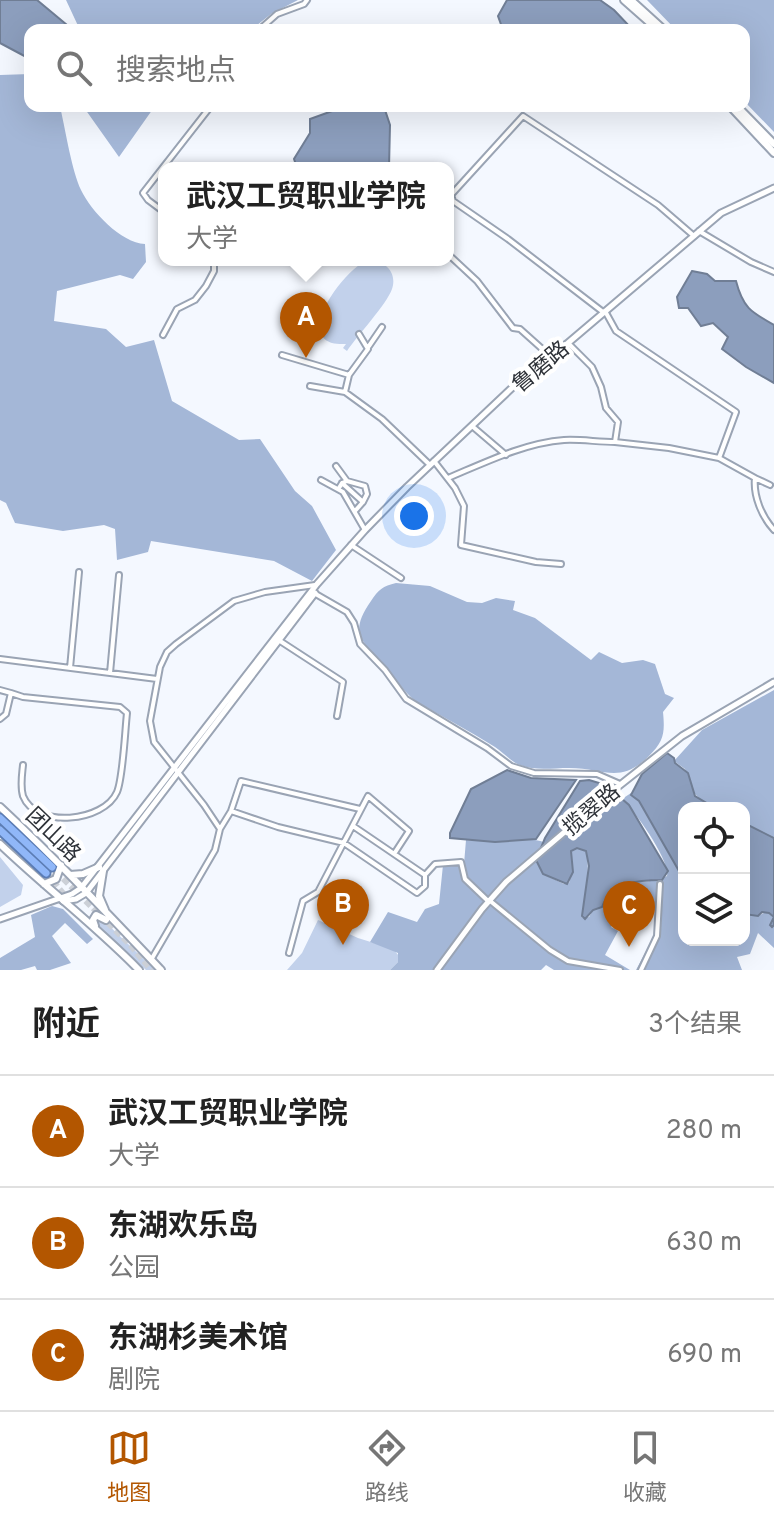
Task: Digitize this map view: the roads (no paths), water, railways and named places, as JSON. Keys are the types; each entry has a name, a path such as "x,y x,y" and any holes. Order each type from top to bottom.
{"highway":[{"name":"团山路","path":"0,818 49,870 0,830"}],"main road":[{"path":"624,0 654,24"},
{"path":"631,0 655,24"},
{"path":"736,112 774,153"},
{"path":"743,112 774,144"},
{"name":"团山路","path":"0,807 61,864 83,891 161,970"},
{"name":"团山路","path":"0,844 139,970"},
{"path":"41,882 49,883 56,879 61,864"},
{"path":"70,875 101,869 99,900 116,925 97,914 93,920 98,930"}],"street":[{"path":"266,24 277,14 307,0"},
{"path":"167,162 206,112"},
{"path":"454,192 523,116 658,205 694,236"},
{"path":"158,174 143,193 158,208"},
{"name":"鲁磨路","path":"83,891 329,572 365,530 549,355 568,343 721,213 774,188"},
{"path":"454,202 604,312 616,331 736,412 719,458"},
{"path":"699,231 774,272"},
{"path":"454,260 477,281 513,328 520,329 549,355"},
{"path":"163,335 177,309 195,300 206,286 214,266"},
{"path":"345,392 349,375 382,327"},
{"path":"359,334 368,349"},
{"path":"568,343 592,367 601,387 603,403 618,422 615,442"},
{"path":"282,355 349,375"},
{"path":"310,386 345,392 382,419 447,478 465,509 461,545 536,562 561,564"},
{"path":"472,426 506,455"},
{"path":"447,478 542,443 566,440 669,448 719,458 770,485"},
{"path":"336,466 365,530"},
{"path":"755,478 753,490 768,524 774,530"},
{"path":"321,480 365,486 367,494 355,511"},
{"path":"343,484 363,502"},
{"path":"351,545 401,578"},
{"path":"70,668 79,572"},
{"name":"鲁磨路","path":"313,593 329,572"},
{"path":"110,673 119,575"},
{"path":"220,829 154,742 150,721 157,679 167,652 234,601 265,592 317,584"},
{"path":"313,593 347,612 360,644 385,670 401,695 511,766 534,773 590,772 604,775 617,787"},
{"path":"277,639 343,682 337,716"},
{"path":"0,659 157,679"},
{"name":"揽翠路","path":"437,970 489,901 528,863 682,736 774,682"},
{"path":"0,690 23,697 120,707 127,713 118,792 110,803 96,811 66,818 44,816 24,799 21,789 23,765"},
{"path":"0,719 6,714 11,693"},
{"path":"151,960 215,850 220,829 231,811 241,781 360,809"},
{"path":"289,953 303,901 318,892 368,796 409,831 394,854"},
{"path":"231,811 271,825 344,843 417,893 425,886 425,875 435,864 461,862 465,879 550,950 568,961 620,970"},
{"path":"353,826 425,875"},
{"path":"641,970 657,936 660,884"},
{"path":"0,919 83,891"}],"tunnel":[{"path":"56,871 152,970"},
{"path":"46,873 67,899"}],"place":[{"name":"武汉工贸职业学院","path":"306,358"},
{"name":"东湖欢乐岛","path":"343,945"},
{"name":"东湖杉美术馆","path":"629,947"}]}
